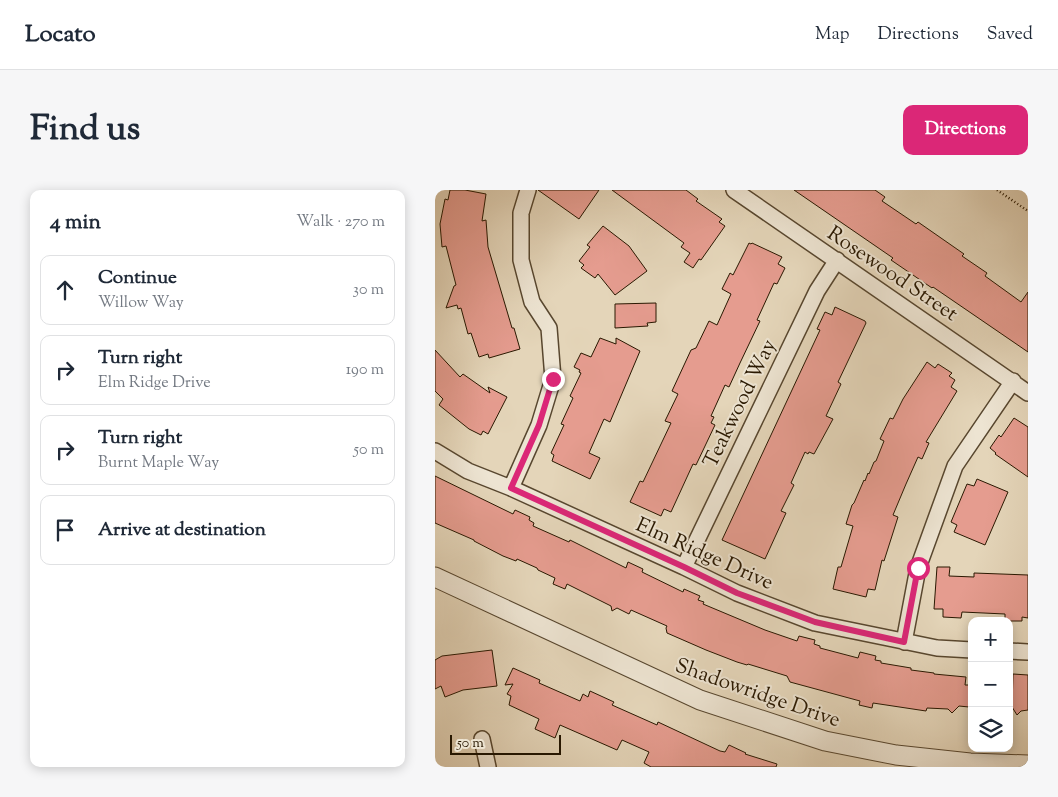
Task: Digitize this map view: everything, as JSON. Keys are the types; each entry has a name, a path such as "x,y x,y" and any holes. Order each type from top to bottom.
{"street":[{"path":"511,488 539,425 553,379 549,328 532,302 521,260 521,213 528,190"},
{"name":"Rosewood Street","path":"734,190 1028,393"},
{"name":"Teakwood Way","path":"684,567 817,291 837,260"},
{"path":"904,642 918,568 955,466 1013,381"},
{"name":"Elm Ridge Drive","path":"435,451 468,471 511,488 737,593 815,622 937,648 968,650"},
{"name":"Shadowridge Drive","path":"435,577 700,700 825,741 896,755 970,763 1028,765"},
{"path":"1013,651 1028,652"},
{"path":"481,739 487,767"}],"path":[{"path":"997,190 1028,211"}],"building":[{"path":"450,190 465,190 486,194 482,221 486,220 488,247 520,349 489,358 488,354 479,357 471,333 468,334 461,308 458,309 457,305 446,308 456,285 446,246 442,247 440,224 445,199 448,200"},
{"path":"538,190 599,190 579,219"},
{"path":"612,190 686,190 698,199 696,201 722,219 719,222 725,226 701,260 699,259 693,268 684,262 690,253 681,247 684,243"},
{"path":"794,190 875,190 885,197 882,201 916,224 918,222 964,254 962,256 987,273 985,276 1021,302 1028,292 1028,352 891,260 893,258"},
{"path":"603,226 629,246 647,271 615,295 598,274 595,278 581,268 584,265 579,261 590,247 587,245"},
{"path":"749,243 782,257 778,264 785,268 777,284 774,283 757,320 760,321 729,387 725,385 711,416 714,417 711,423 715,425 696,465 693,464 671,512 664,509 661,516 630,502 640,481 643,482 671,423 665,421 678,394 672,391 691,350 696,348 709,321 717,325 731,294 722,289 730,273 733,275"},
{"path":"656,303 656,322 647,323 648,326 615,328 615,304"},
{"path":"835,307 866,323 838,382 841,384 826,416 833,419 814,454 805,452 791,483 794,485 781,511 786,513 765,559 722,540 820,330 817,329 825,312 832,315"},
{"path":"600,338 616,344 616,338 640,351 610,422 604,419 589,453 600,458 590,479 552,461 554,455 551,453 564,425 561,424 573,398 570,396 581,373 579,372 580,370 574,367 581,353 591,357"},
{"path":"435,350 460,377 463,374 490,393 488,387 507,397 488,434 483,431 481,435 469,429 439,405 443,399 435,391"},
{"path":"927,362 935,368 938,364 952,373 949,376 955,380 951,387 957,391 926,442 929,443 922,459 918,457 893,515 898,517 884,561 882,560 875,590 868,589 866,597 833,589 838,567 841,567 853,526 846,524 852,505 876,461 884,441 880,439 890,418 893,419 903,399"},
{"path":"1014,418 1028,427 1028,477 995,454 990,448 999,435 1001,437"},
{"path":"435,476 513,514 515,510 530,517 529,520 534,523 533,526 569,542 570,540 626,568 628,562 643,569 642,572 683,592 684,589 700,596 698,600 704,602 703,604 765,630 797,641 799,636 815,640 814,644 820,646 820,648 858,658 860,652 876,656 875,660 881,661 881,663 934,674 966,677 965,685 968,685 968,707 959,706 952,713 948,709 927,708 926,711 873,703 872,708 859,705 860,701 790,682 787,676 737,662 667,633 667,626 631,610 629,614 617,608 612,611 611,606 567,584 565,589 553,584 555,578 537,568 517,559 516,561 503,556 474,540 435,523"},
{"path":"977,479 1008,492 985,545 954,532 957,525 951,522 967,484 974,486"},
{"path":"937,567 950,567 949,576 974,577 974,573 1028,575 1028,618 1022,617 1022,621 1013,621 1013,617 1005,617 1005,614 962,612 961,618 943,617 943,609 934,609"},
{"path":"492,650 497,686 463,690 445,697 441,686 435,689 435,660 442,656"},
{"path":"513,668 540,680 539,683 580,701 583,694 588,697 590,691 614,702 612,705 657,725 658,722 720,751 725,752 729,745 745,754 777,764 776,767 651,767 644,763 649,752 622,740 617,750 560,725 555,738 535,729 539,719 509,705 511,696 507,694 513,684 505,685"},
{"path":"1013,674 1028,675 1028,710 1021,711 1017,715 1013,709"}],"route":[{"path":"553,379 539,425 511,488 737,593 815,622 904,642 918,568"}]}
